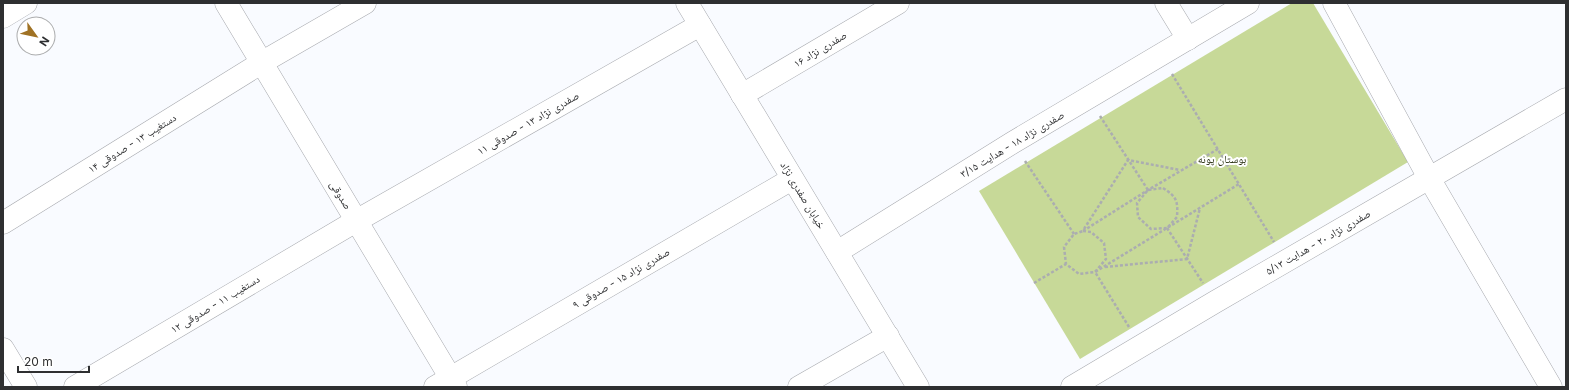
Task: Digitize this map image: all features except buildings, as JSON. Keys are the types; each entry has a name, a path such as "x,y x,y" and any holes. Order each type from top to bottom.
{"street":[{"path":"3,17 26,3"},
{"name":"صدوقی","path":"226,3 356,221 447,384"},
{"name":"دستغیب ۱۳ - صدوقی ۱۴","path":"3,223 261,63 365,3"},
{"name":"خیابان صفدری نژاد","path":"687,3 918,387"},
{"name":"صفدری نژاد ۱۶","path":"742,95 898,3"},
{"path":"1166,3 1188,39"},
{"name":"صفدری نژاد ۱۸ - هدایت ۳/۱۵","path":"837,252 1012,143 1248,3"},
{"path":"1334,3 1429,178 1551,387"},
{"name":"صفدری نژاد ۱۳ - صدوقی ۱۱","path":"356,221 700,25"},
{"name":"صفدری نژاد ۲۰ - هدایت ۵/۱۳","path":"1072,387 1215,302 1566,99"},
{"name":"صفدری نژاد ۱۵ - صدوقی ۹","path":"447,384 792,179"},
{"name":"دستغیب ۱۱ - صدوقی ۱۲","path":"75,387 356,221"},
{"path":"799,387 888,336"},
{"path":"4,354 26,387"}],"path":[{"path":"1160,55 1286,261"},
{"path":"1088,98 1148,190"},
{"path":"1012,143 1074,234"},
{"path":"1218,149 1148,190 1083,231 1074,234 1064,248 1066,264 1079,274 1095,272 1239,184"},
{"path":"1128,160 1181,171"},
{"path":"1083,231 1128,160"},
{"path":"1163,188 1173,194 1178,204 1177,217 1167,228 1151,229 1138,217 1137,203 1148,190 1163,188"},
{"path":"1187,259 1200,208"},
{"path":"1167,228 1215,302"},
{"path":"1083,231 1091,232 1104,243 1106,259 1095,272"},
{"path":"1103,267 1187,259"},
{"path":"1034,283 1066,264"},
{"path":"1095,272 1141,346"}],"green space":[{"name":"بوستان پونه","path":"1292,3 1313,3 1408,162 1080,359 979,191"}]}
